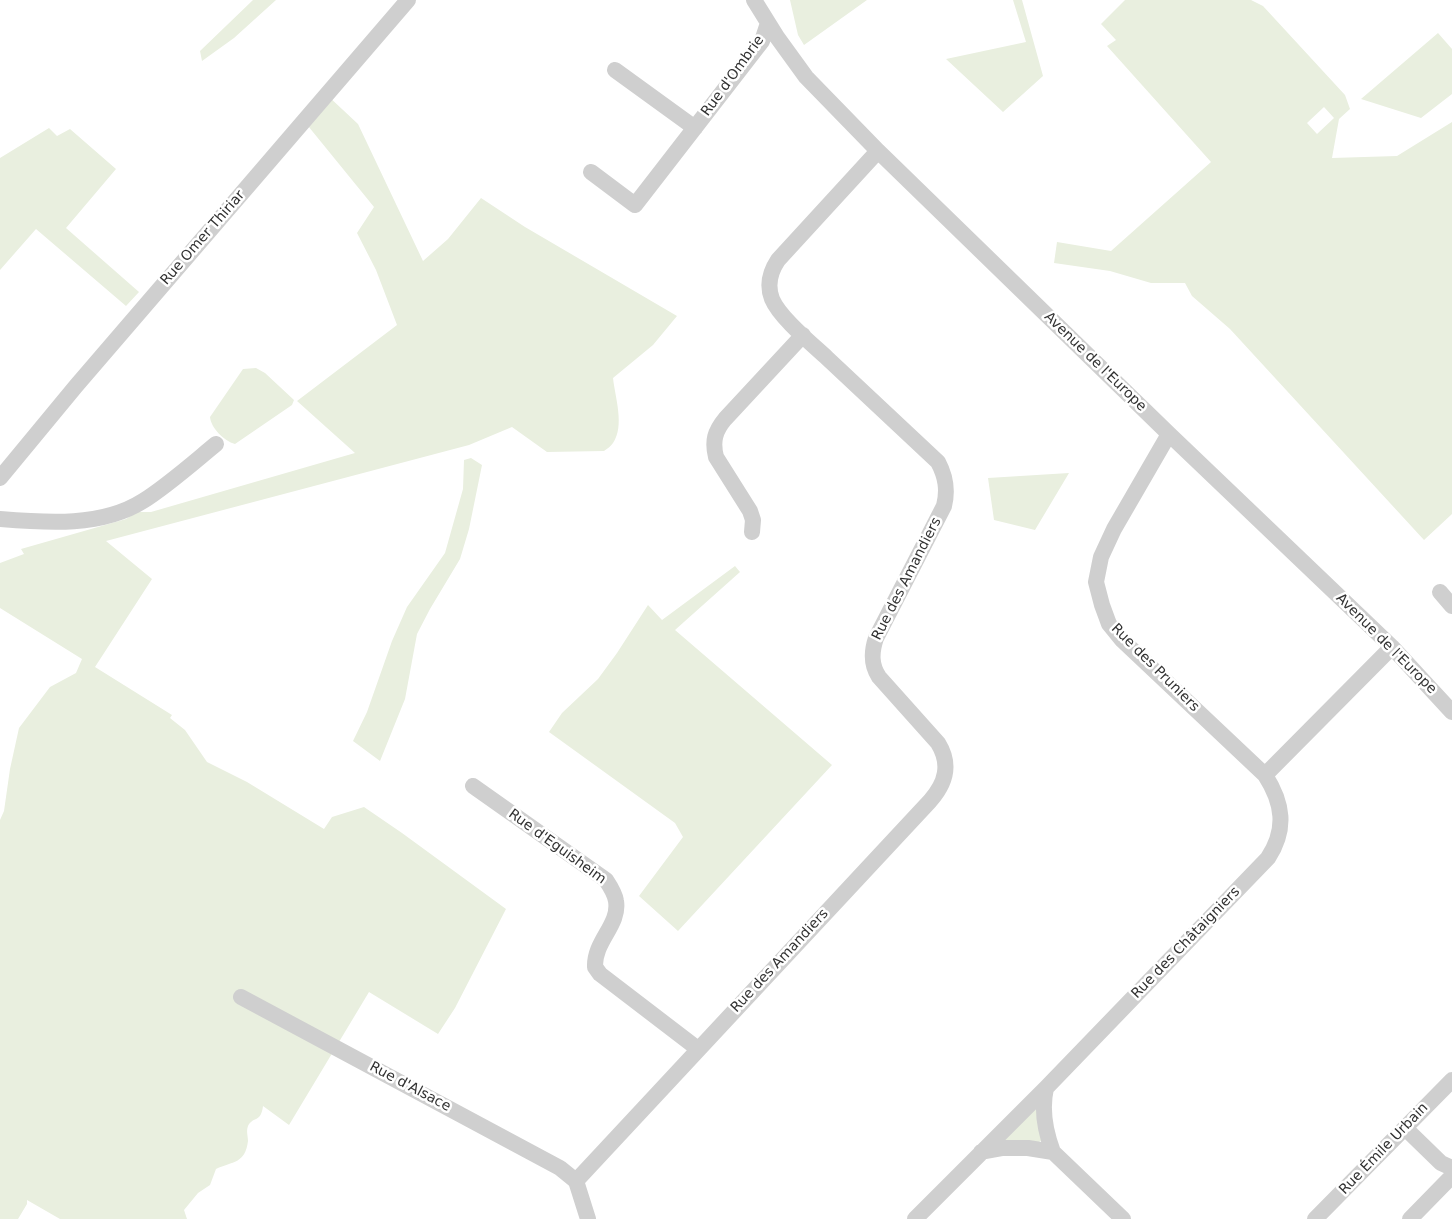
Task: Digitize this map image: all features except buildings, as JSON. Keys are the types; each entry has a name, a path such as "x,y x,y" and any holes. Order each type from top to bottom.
{"street":[{"name":"Rue Omer Thiriar","path":"0,478 76,386 408,0"},
{"name":"Avenue de l'Europe","path":"754,0 806,77 869,147 1392,647 1452,712"},
{"name":"Rue d'Ombrie","path":"591,172 635,205 762,41 768,23"},
{"name":"Rue d'Ombrie","path":"616,70 694,128"},
{"name":"Rue des Amandiers","path":"576,1182 930,801 941,786 945,771 944,752 938,742 875,671 872,654 876,638 944,506 947,488 943,471 938,462 803,335 777,308 772,299 770,277 773,268 869,147"},
{"path":"752,532 753,520 750,511 716,457 714,436 718,427 725,419 803,335"},
{"name":"Rue des Pruniers","path":"1169,434 1114,529 1101,558 1096,582 1102,605 1109,624 1122,640 1265,775"},
{"path":"0,519 32,522 66,522 96,519 117,513 143,502 216,444"},
{"path":"1440,592 1452,606"},
{"path":"1265,775 1392,647"},
{"name":"Rue des Châtaigniers","path":"915,1219 1046,1088 1268,858 1277,845 1280,815 1273,788 1265,775"},
{"name":"Rue d'Eguisheim","path":"473,786 606,880 616,900 616,910 615,917 596,952 595,967 600,974 698,1049"},
{"name":"Rue d'Alsace","path":"241,997 560,1168 576,1182"},
{"name":"Rue Émile Urbain","path":"1315,1219 1452,1080"},
{"path":"1046,1088 1044,1116 1048,1140 1054,1152 1123,1219"},
{"path":"1405,1128 1442,1163 1452,1168"},
{"path":"981,1152 1003,1148 1028,1148 1054,1152"},
{"path":"1410,1219 1452,1176"},
{"path":"576,1182 588,1219"}],"green space":[{"path":"253,0 276,0 234,38 202,61 200,51"},
{"path":"790,0 867,0 804,45 798,35"},
{"path":"1013,0 1022,0 1043,76 1003,112 946,59 1026,42"},
{"path":"1125,0 1251,0 1263,6 1345,95 1350,109 1339,119 1332,158 1397,156 1452,122 1452,514 1424,540 1230,329 1192,296 1185,283 1151,283 1110,271 1054,263 1057,242 1111,251 1211,162 1107,46 1116,40 1101,24","holes":["1324,107 1334,118 1317,134 1307,123"]},
{"path":"1438,33 1452,49 1452,94 1421,118 1361,99"},
{"path":"327,95 358,124 423,261 448,239 481,198 525,227 677,316 653,345 613,378 619,420 617,436 613,443 604,451 547,452 512,427 469,445 106,541 152,579 95,667 172,715 170,718 185,730 207,762 247,782 324,829 332,817 364,807 506,909 455,1008 438,1034 369,992 289,1125 263,1106 261,1115 248,1126 248,1141 244,1154 237,1161 216,1169 210,1185 198,1193 184,1210 187,1219 60,1219 27,1200 27,1204 18,1219 0,1219 0,820 4,811 10,769 19,728 50,687 76,673 82,659 0,608 0,563 24,554 21,549 126,519 137,512 151,512 355,453 297,401 397,325 376,270 357,233 374,207 304,121"},
{"path":"49,128 57,136 70,129 116,169 66,228 139,292 126,306 36,229 0,270 0,158"},
{"path":"256,368 265,373 294,400 292,405 235,444 219,434 210,417 243,369"},
{"path":"471,458 482,465 469,529 460,559 417,634 405,699 380,761 353,741 367,712 392,641 407,607 445,553 463,489 464,460"},
{"path":"1069,473 1035,530 994,520 988,478"},
{"path":"735,566 740,572 675,630 832,765 678,931 639,896 683,837 675,823 549,732 562,713 598,679 648,605 662,620"},
{"path":"1034,1109 1037,1110 1042,1140 1039,1142 1007,1142 1004,1140"}]}
